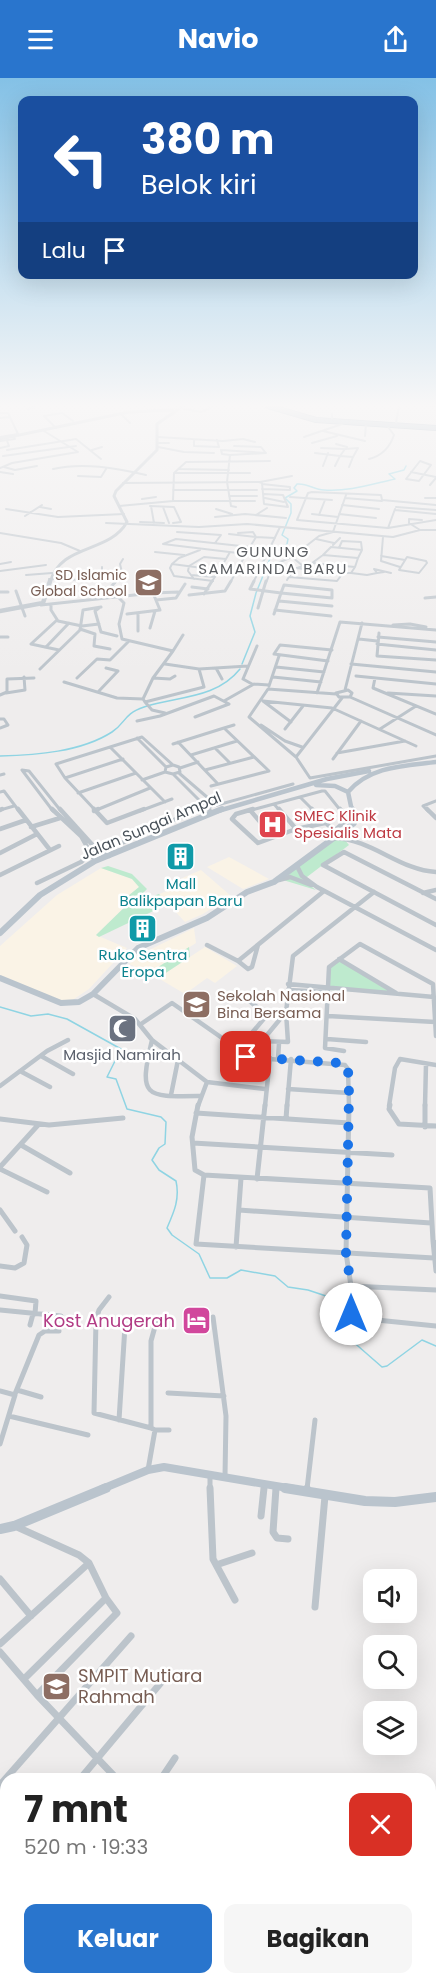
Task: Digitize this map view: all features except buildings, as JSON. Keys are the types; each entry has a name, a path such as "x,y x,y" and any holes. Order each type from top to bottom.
{"main road":[{"path":"348,792 357,779 368,773 436,761"},
{"name":"Jalan Sungai Ampal","path":"0,933 40,895 95,861 212,813 308,784 363,772 436,761"},
{"path":"0,978 61,1003 74,1004 93,994 138,948 207,918 246,892 274,882 341,835 356,820 348,792 335,786 308,784"},
{"path":"0,1529 14,1526 148,1470 170,1467 365,1501 394,1502 436,1497"}],"street":[{"path":"115,495 127,522"},
{"path":"173,495 173,501"},
{"path":"210,495 210,501"},
{"path":"266,497 283,495 283,501"},
{"path":"297,520 307,495"},
{"path":"336,495 436,505"},
{"path":"345,496 381,495 382,501 373,527"},
{"path":"236,507 231,506 229,496 257,496"},
{"path":"258,608 261,591 273,565 292,557 318,538 333,532 345,496"},
{"path":"142,499 155,497 156,503"},
{"path":"266,497 283,501 288,504 287,508 264,504 266,497"},
{"path":"291,497 332,500"},
{"path":"425,498 436,498"},
{"path":"320,515 325,500"},
{"path":"120,507 173,501 255,501"},
{"path":"388,528 399,501"},
{"path":"342,505 379,508"},
{"path":"26,516 41,506 51,509"},
{"path":"151,506 154,523"},
{"path":"106,523 180,522 174,507 120,507"},
{"path":"163,507 169,523"},
{"path":"234,514 215,508 214,519 234,514 279,516"},
{"path":"256,515 267,508"},
{"path":"6,509 58,517 124,514"},
{"path":"395,509 436,512"},
{"path":"262,511 287,519 388,528 436,520"},
{"path":"247,524 251,514"},
{"path":"312,514 376,518"},
{"path":"127,522 137,525 202,527 247,524 383,537 400,536 420,530 436,530"},
{"path":"41,604 47,599 49,579 52,573 63,561 118,535 127,522"},
{"path":"391,523 403,524"},
{"path":"408,523 420,530"},
{"path":"281,527 251,589 332,598"},
{"path":"310,530 318,538 339,548 362,550"},
{"path":"177,532 221,535 254,532 255,537 250,548 174,539 163,544 246,554 225,591 189,596"},
{"path":"0,533 61,543 80,551"},
{"path":"229,534 275,538"},
{"path":"215,543 221,535"},
{"path":"233,545 240,535"},
{"path":"383,537 381,561 400,567 399,570 419,573 428,562 409,557 400,567"},
{"path":"339,548 340,540"},
{"path":"313,570 314,563 340,540 362,542 362,550 351,573"},
{"path":"202,549 184,555 170,568 174,576 213,581"},
{"path":"155,552 184,555"},
{"path":"204,594 230,552"},
{"path":"323,555 358,558"},
{"path":"381,556 405,560"},
{"path":"292,557 303,566"},
{"path":"49,579 124,580 120,564 123,559"},
{"path":"189,566 200,559 225,560"},
{"path":"0,564 11,562"},
{"path":"343,573 337,581 288,579 295,568 314,563 354,567"},
{"path":"172,564 256,575"},
{"path":"0,571 46,565"},
{"path":"189,566 188,569 194,579"},
{"path":"102,567 102,581"},
{"path":"295,568 368,576 376,573 374,569 391,573"},
{"path":"87,569 88,580"},
{"path":"26,575 52,573"},
{"path":"191,575 215,577"},
{"path":"116,581 110,588 124,603 119,623 122,637 129,641 173,651"},
{"path":"156,600 176,598 177,592 184,584"},
{"path":"286,585 332,590 332,598 332,617 274,612 286,585"},
{"path":"127,614 160,610 153,593 153,586"},
{"path":"192,587 208,589"},
{"path":"16,591 25,616"},
{"path":"0,592 8,592"},
{"path":"0,611 41,604 177,592"},
{"path":"425,598 436,597"},
{"path":"99,598 101,607"},
{"path":"279,601 332,606"},
{"path":"51,604 57,620"},
{"path":"101,607 95,611 102,633 117,636"},
{"path":"81,627 80,616 83,610 101,607"},
{"path":"150,628 155,611"},
{"path":"138,613 138,631"},
{"path":"57,620 95,634 94,646 110,649"},
{"path":"57,620 31,644 59,650"},
{"path":"317,693 340,622 434,630"},
{"path":"45,647 69,623"},
{"path":"40,669 81,627 99,624"},
{"path":"345,690 362,624"},
{"path":"390,626 410,624 434,630"},
{"path":"410,640 412,628"},
{"path":"144,700 153,678 165,664 183,635"},
{"path":"0,637 8,637"},
{"path":"358,639 436,642"},
{"path":"378,639 436,650"},
{"path":"378,639 377,656 436,660"},
{"path":"110,660 129,641"},
{"path":"328,661 274,654 280,645 332,650"},
{"path":"257,646 243,679 268,687 336,694 342,698"},
{"path":"249,717 263,701 279,656"},
{"path":"77,678 97,658 110,660"},
{"path":"98,692 118,671 106,668 113,661 110,660"},
{"path":"165,664 199,669 247,666"},
{"path":"351,664 436,672"},
{"path":"276,667 324,672"},
{"path":"216,668 222,679"},
{"path":"64,682 122,699 144,700 204,687 199,669"},
{"path":"153,678 170,679 175,676"},
{"path":"356,676 436,684"},
{"path":"273,677 321,682"},
{"path":"0,695 25,690 24,678"},
{"path":"6,693 6,680 34,678"},
{"path":"375,678 373,688 436,714"},
{"path":"224,701 255,684"},
{"path":"336,694 339,690 345,690 351,696 436,734"},
{"path":"384,692 436,696"},
{"path":"137,721 167,714 214,696 229,704 195,717"},
{"path":"296,757 332,708 342,698 351,696"},
{"path":"144,700 149,707 167,714"},
{"path":"263,701 332,708 416,746"},
{"path":"263,701 291,722"},
{"path":"285,729 303,706"},
{"path":"380,729 416,706"},
{"path":"249,717 285,741 302,747"},
{"path":"249,717 296,757 312,778 436,761"},
{"path":"0,719 4,719 8,725 0,728"},
{"path":"333,759 361,721"},
{"path":"173,744 234,724"},
{"path":"211,786 269,771 224,728"},
{"path":"172,799 110,823 105,822 56,766 57,763 145,738 173,765 212,813"},
{"path":"137,739 166,770 177,772 213,804 223,809"},
{"path":"191,755 237,741"},
{"path":"337,753 406,741"},
{"path":"178,742 218,784"},
{"path":"110,747 165,802"},
{"path":"215,748 230,763"},
{"path":"205,770 254,757"},
{"path":"65,778 123,759"},
{"path":"177,772 198,762"},
{"path":"142,780 173,765"},
{"path":"87,843 71,820 65,816 29,771 22,770 59,818 67,822 87,843 96,851 109,856"},
{"path":"78,793 136,773"},
{"path":"0,784 2,792 50,850"},
{"path":"37,883 81,862 96,851 207,806 293,784"},
{"path":"94,811 150,788"},
{"path":"300,797 326,823 334,831 348,818 325,792 300,797 236,814 232,819 258,843 296,829 326,823"},
{"path":"256,800 262,807"},
{"path":"436,801 423,807 436,818"},
{"path":"274,804 296,829"},
{"path":"0,810 14,806"},
{"path":"250,810 273,837"},
{"path":"31,826 65,816"},
{"path":"0,829 26,820"},
{"path":"0,853 37,834"},
{"path":"341,835 382,850 426,871 436,872"},
{"path":"0,875 59,846"},
{"path":"95,861 96,851"},
{"path":"436,899 344,852 323,865 436,925"},
{"path":"297,866 302,876 317,887 352,908 436,950"},
{"path":"274,882 290,878 317,887"},
{"path":"423,893 436,890"},
{"path":"238,961 324,891"},
{"path":"286,1012 261,1040 288,1042 286,1012 293,956 374,892"},
{"path":"207,945 251,968 259,942"},
{"path":"344,1051 326,1049 329,967 360,944 433,984 436,1036"},
{"path":"339,959 398,994"},
{"path":"288,987 434,997"},
{"path":"141,1024 172,1003 235,1047 240,1047 267,1015 238,992"},
{"path":"93,994 141,1024 148,1030 152,1040 207,1082 265,1089"},
{"path":"328,1016 435,1022"},
{"path":"327,1039 366,1042"},
{"path":"0,1086 41,1056 68,1040"},
{"path":"152,1040 145,1077 155,1094 200,1096"},
{"path":"278,1059 279,1043"},
{"path":"41,1056 73,1074"},
{"path":"246,1057 345,1065 349,1093 346,1253 351,1286 350,1311 353,1317 436,1326"},
{"path":"436,1065 404,1058 397,1063 389,1109 399,1124 436,1126"},
{"path":"171,1095 178,1059"},
{"path":"257,1179 270,1059"},
{"path":"286,1119 291,1059"},
{"path":"425,1127 426,1064"},
{"path":"20,1071 50,1087"},
{"path":"207,1082 200,1096 196,1113 193,1143 195,1170 204,1175 241,1178 429,1188 436,1272"},
{"path":"288,1089 349,1093"},
{"path":"196,1113 349,1123"},
{"path":"0,1119 39,1124 123,1119"},
{"path":"39,1124 0,1168 47,1192"},
{"path":"193,1143 392,1155"},
{"path":"21,1145 70,1173"},
{"path":"204,1175 196,1243 434,1258"},
{"path":"236,1247 241,1178"},
{"path":"0,1210 15,1231"},
{"path":"239,1210 431,1223"},
{"path":"0,1266 15,1268 24,1263 27,1245 22,1237"},
{"path":"351,1286 436,1290"},
{"path":"0,1296 36,1301 30,1325"},
{"path":"108,1297 99,1310 96,1320 94,1413 153,1429 169,1430"},
{"path":"0,1310 61,1316"},
{"path":"213,1317 224,1396 228,1450 225,1476"},
{"path":"148,1470 153,1429 151,1341 156,1323"},
{"path":"119,1420 125,1326"},
{"path":"0,1444 16,1392 39,1335 45,1330 59,1331"},
{"path":"0,1391 41,1397"},
{"path":"168,1393 224,1396"},
{"path":"9,1416 88,1435"},
{"path":"308,1490 315,1420"},
{"path":"210,1473 211,1550 216,1565 235,1600"},
{"path":"261,1516 264,1484"},
{"path":"276,1486 273,1532 277,1538 288,1539"},
{"path":"315,1607 325,1493"},
{"path":"14,1526 79,1555 89,1563 106,1598 117,1613 37,1695"},
{"path":"216,1565 252,1553"},
{"path":"0,1644 89,1563"},
{"path":"0,1579 31,1616"},
{"path":"24,1678 106,1598"},
{"path":"10,1773 131,1636"},
{"path":"0,1652 58,1718 112,1773"},
{"path":"85,1773 164,1679"},
{"path":"164,1773 175,1758"}],"shaded area":[{"path":"229,857 269,879 243,889 207,867"},
{"path":"101,868 132,879 139,887 128,896 134,898 96,935 127,948 89,989 71,1001 62,1002 0,976 0,946 57,895"},
{"path":"201,870 231,896 203,914 185,922 159,894 177,887 180,879"},
{"path":"194,928 196,943 149,973 129,964 143,953"},
{"path":"205,947 237,966 215,983 207,978 185,994 158,978"}],"green space":[{"path":"333,839 345,840 349,845 303,880 316,890 283,880 297,866"},
{"path":"108,866 132,874 147,889 136,900 151,909 160,904 153,896 159,894 168,904 99,937 96,935 133,899 128,896 139,887 132,879 101,868"},
{"path":"189,947 190,957 158,978 149,973"},
{"path":"339,959 398,994 328,990 329,967"}],"waterway":[{"path":"242,664 255,632 250,616 256,593 271,556 287,544 288,539 282,535 291,513 291,504 285,498 290,495"},
{"path":"0,756 58,751 100,739 112,732 137,710 208,691 220,686 240,669"},
{"path":"0,1007 31,1016 48,1014 67,1019 121,1049 107,1077 116,1079 127,1109 161,1117 166,1122 165,1144 159,1148 152,1160 159,1170 176,1181 177,1200 167,1228 172,1235 199,1254 210,1278 227,1278 241,1270 275,1276 288,1287 308,1290 329,1297 328,1316 335,1326 382,1367 387,1366 422,1340 436,1346"}],"place":[{"name":"SD Islamic Global School","path":"148,583"},
{"name":"SMEC Klinik Spesialis Mata","path":"273,825"},
{"name":"Mall Balikpapan Baru","path":"181,857"},
{"name":"Ruko Sentra Eropa","path":"143,928"},
{"name":"Sekolah Nasional Bina Bersama","path":"196,1005"},
{"name":"Masjid Namirah","path":"122,1028"},
{"name":"Kost Anugerah","path":"196,1321"},
{"name":"SMPIT Mutiara Rahmah","path":"57,1686"}],"district":[{"name":"GUNUNG SAMARINDA BARU","path":"273,560"}],"route":[{"path":"246,1057 340,1063 348,1069 346,1253 351,1286 351,1314"}]}
